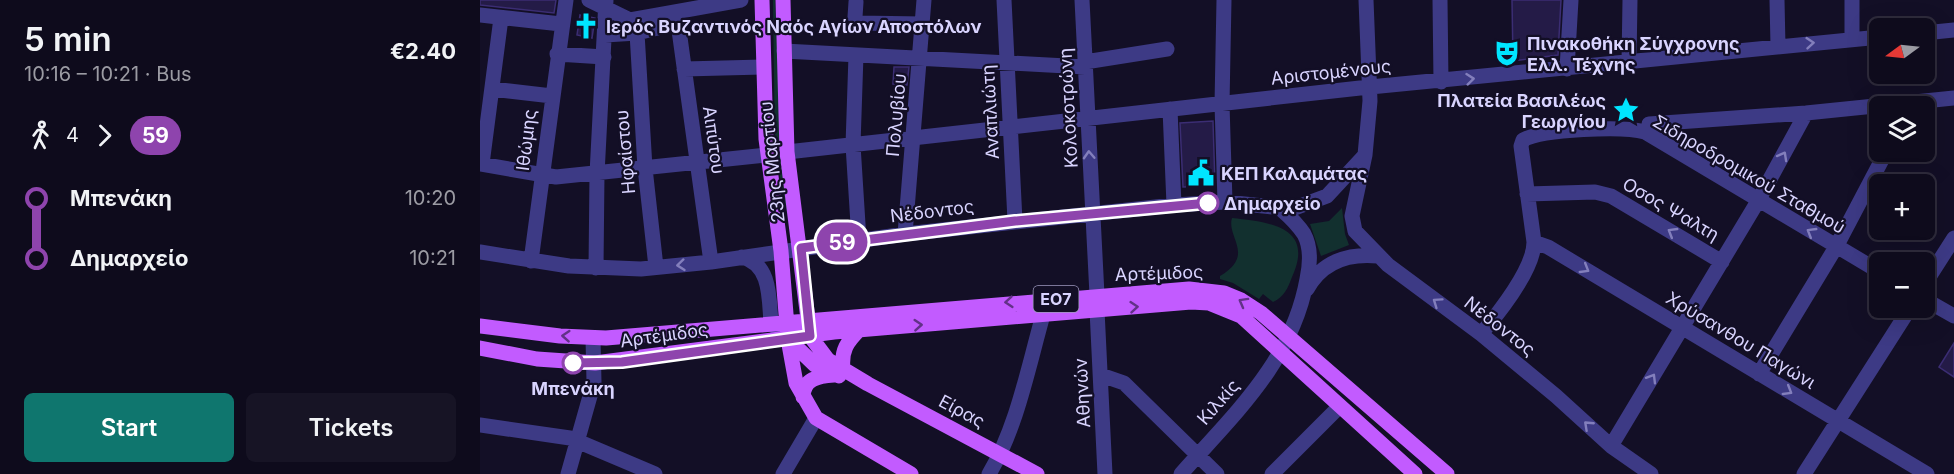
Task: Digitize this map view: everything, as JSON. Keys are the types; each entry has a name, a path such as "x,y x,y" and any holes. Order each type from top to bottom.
{"main road":[{"name":"23ης Μαρτίου","path":"762,0 767,155 781,251 788,339 793,372 803,397 816,418"},
{"name":"23ης Μαρτίου","path":"783,0 787,152 801,248 808,319"},
{"name":"Αρτέμιδος","path":"480,348 537,358 595,363 860,329 1043,315 1097,303 1189,289 1224,293 1241,300 1261,313 1447,474"},
{"name":"Αρτέμιδος","path":"480,326 593,338 808,319 1097,303 1209,303 1240,316 1415,474"},
{"path":"808,319 810,336"},
{"path":"839,372 846,342 860,329"},
{"name":"Είρας","path":"810,336 839,372 867,384 1037,474"},
{"path":"788,339 814,364 839,372"},
{"path":"803,397 803,389 811,380 839,372"},
{"path":"816,418 911,474"}],"street":[{"path":"484,0 480,13 501,18 561,24"},
{"name":"Ιθώμης","path":"531,261 566,0"},
{"path":"589,0 606,5 630,20 741,0"},
{"name":"Πολυβίου","path":"905,234 924,0"},
{"name":"Αναπλιώτη","path":"1004,0 1015,221"},
{"name":"Κολοκοτρώνη","path":"1082,0 1097,303"},
{"path":"1224,0 1222,104 1225,202"},
{"name":"Νέδοντος","path":"1366,0 1370,87 1365,154 1352,216 1353,228 1378,256 1480,334 1556,396 1611,446 1651,474"},
{"path":"1440,0 1441,82"},
{"path":"1567,69 1571,0"},
{"path":"1629,62 1630,0"},
{"path":"1777,0 1778,46"},
{"path":"1852,0 1852,40"},
{"path":"856,2 855,17 858,23 923,24"},
{"path":"596,268 597,174 606,5"},
{"path":"605,34 637,33 663,14"},
{"name":"Αιπύτου","path":"663,14 678,23 711,262"},
{"path":"501,18 481,164 556,177 767,155"},
{"path":"1935,32 1954,30"},
{"name":"Ηφαίστου","path":"637,33 645,168 656,267"},
{"name":"Αριστομένους","path":"787,152 1370,87 1441,82 1869,38"},
{"path":"784,51 1085,65 1167,49"},
{"path":"557,54 604,57"},
{"path":"856,55 853,145 859,240"},
{"path":"684,69 763,67"},
{"path":"492,89 552,96"},
{"path":"1935,101 1954,98"},
{"path":"1649,124 1869,108"},
{"path":"1170,110 1174,205"},
{"path":"1611,446 1758,201 1806,113"},
{"name":"Σιδηροδρομικού Σταθμού","path":"1527,194 1521,153 1523,140 1543,134 1634,129 1650,135 1869,266"},
{"path":"1282,210 1300,208 1323,199 1340,185 1365,154"},
{"path":"1760,374 1836,247 1881,162"},
{"name":"Οσος Ψαλτη","path":"1527,194 1595,192 1611,196 1722,262"},
{"path":"1480,334 1507,299 1531,258 1534,242 1527,194"},
{"name":"Νέδοντος","path":"480,252 531,261 596,268 656,267 711,262 905,234 1174,205 1225,202 1282,210"},
{"path":"1282,210 1300,229 1307,242 1309,265 1304,295"},
{"path":"1935,268 1954,238"},
{"name":"Χρύσανθου Παγώνι","path":"1534,242 1544,245 1927,474"},
{"path":"1304,295 1317,275 1334,262 1354,256 1378,256"},
{"path":"741,257 750,259 759,267 765,278 771,322 788,339"},
{"name":"Κιλκίς","path":"1181,474 1282,353 1304,295"},
{"name":"Αθηνών","path":"1097,303 1105,474"},
{"path":"1935,305 1954,316"},
{"path":"989,474 1000,454 1043,315"},
{"path":"1804,474 1904,318"},
{"name":"Αρτέμιδος","path":"593,338 595,363"},
{"path":"568,474 592,393 595,363"},
{"path":"1101,375 1124,383 1217,474"},
{"path":"1272,474 1339,407"},
{"path":"783,474 816,418"},
{"path":"480,425 578,441 655,474"}],"green space":[{"path":"773,0 775,0 780,123 788,219 775,151"},
{"path":"1342,208 1345,234 1349,245 1321,256 1310,224 1329,221"},
{"path":"1232,218 1274,225 1293,237 1298,247 1298,260 1287,288 1280,298 1273,302 1263,294 1259,299 1233,283 1220,279 1220,276 1236,261 1238,253 1231,225"}],"building":[{"path":"480,0 556,0 554,13 480,5"},
{"path":"1512,0 1561,0 1558,55 1513,61"},
{"name":"Ιερός Βυζαντινός Ναός Αγίων Αποστόλων","path":"580,15 595,18 592,38 577,35"},
{"path":"894,67 909,67 907,85 893,84"},
{"path":"1213,121 1215,186 1183,187 1180,123"},
{"path":"1954,343 1954,377 1939,367"}],"bus line":[{"name":"59","path":"573,363 622,362 810,336 801,248 1015,221 1208,203"}],"place":[{"name":"Ιερός Βυζαντινός Ναός Αγίων Αποστόλων","path":"586,26"},
{"name":"Πινακοθήκη Σύγχρονης Ελλ. Τέχνης","path":"1507,53"},
{"name":"Πλατεία Βασιλέως Γεωργίου","path":"1626,110"},
{"name":"ΚΕΠ Καλαμάτας","path":"1201,173"},
{"name":"Δημαρχείο","path":"1208,203"},
{"name":"Μπενάκη","path":"573,363"}]}
